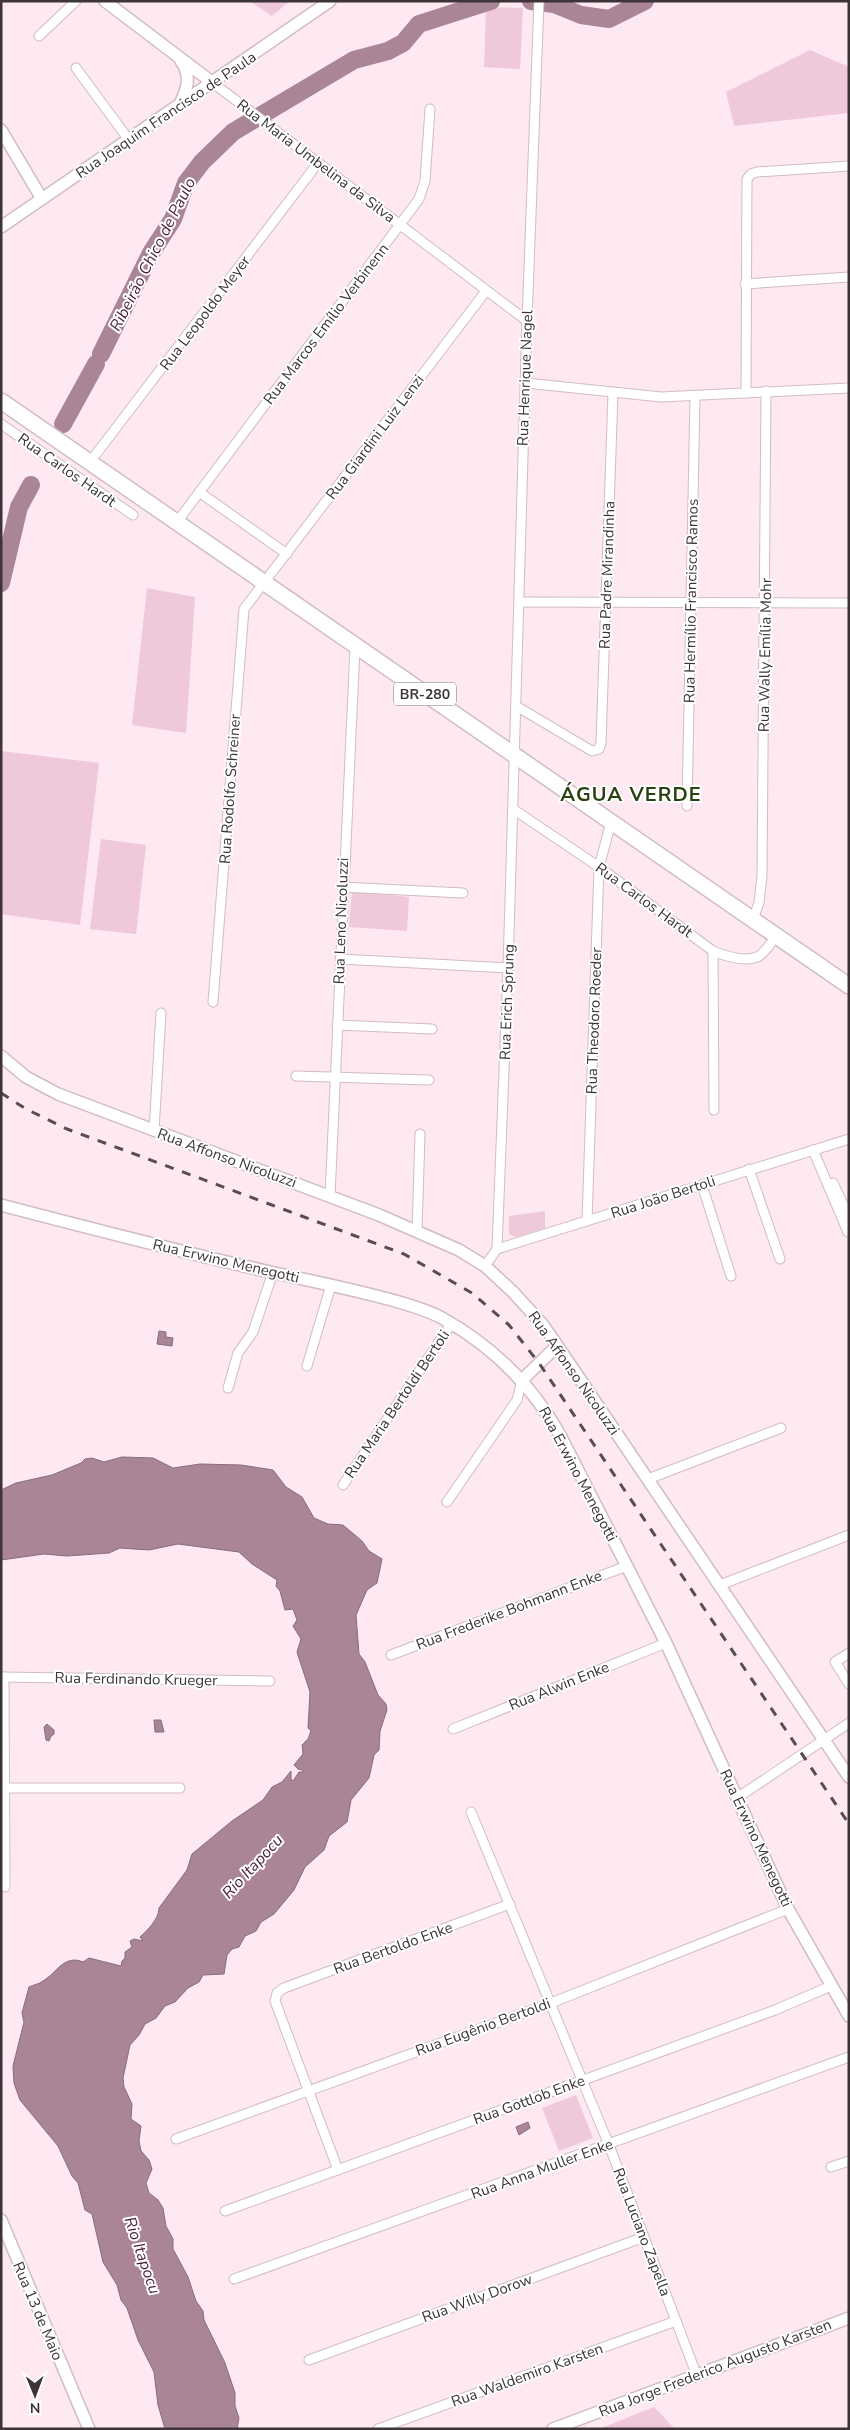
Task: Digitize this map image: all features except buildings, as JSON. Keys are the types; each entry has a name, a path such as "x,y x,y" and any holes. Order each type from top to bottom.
{"highway":[{"name":"BR-280","path":"1,401 849,986"}],"street":[{"path":"39,36 76,1"},
{"name":"Rua Maria Umbelina da Silva","path":"105,1 527,321"},
{"name":"Rua Joaquim Francisco de Paula","path":"1,227 330,1"},
{"name":"Rua Henrique Nagel","path":"514,754 539,6"},
{"path":"177,56 184,66 188,81 179,106"},
{"path":"76,68 129,140"},
{"name":"Rua Marcos Emílio Verbinenn","path":"176,522 420,199 423,190 430,109"},
{"path":"1,130 42,199"},
{"name":"Rua Leopoldo Meyer","path":"90,462 318,163"},
{"path":"746,393 745,284 747,179 751,174 849,166"},
{"path":"745,284 849,277"},
{"name":"Rua Giardini Luiz Lenzi","path":"264,583 486,291"},
{"path":"526,383 645,396 695,396 849,388"},
{"name":"Rua Wally Emília Mohr","path":"753,919 762,886 766,603 766,391"},
{"name":"Rua Padre Mirandinha","path":"516,706 592,751 598,749 601,743 613,393"},
{"name":"Rua Hermílio Francisco Ramos","path":"687,806 695,396"},
{"name":"Rua Carlos Hardt","path":"1,424 133,515"},
{"path":"199,492 287,554"},
{"name":"Rua Rodolfo Schreiner","path":"213,1002 243,617 244,610 264,583"},
{"path":"519,602 849,603"},
{"name":"Rua Leno Nicoluzzi","path":"330,1196 342,887 355,647"},
{"name":"Rua Erich Sprung","path":"497,1249 514,754"},
{"name":"Rua Carlos Hardt","path":"512,809 598,867 713,951 728,957 757,957 776,936"},
{"name":"Rua Theodoro Roeder","path":"587,1221 598,867 611,822"},
{"path":"342,887 462,893"},
{"path":"713,951 714,1110"},
{"path":"340,959 508,968"},
{"path":"154,1131 161,1013"},
{"path":"337,1025 432,1029"},
{"name":"Rua Affonso Nicoluzzi","path":"1,1056 40,1086 417,1230 460,1250 485,1266 529,1309 557,1346 849,1777"},
{"path":"296,1076 429,1080"},
{"path":"417,1230 420,1134"},
{"name":"Rua João Bertoli","path":"497,1249 849,1139"},
{"path":"815,1149 849,1217"},
{"path":"815,1149 848,1232"},
{"path":"749,1169 780,1259"},
{"path":"702,1184 731,1276"},
{"name":"Rua Erwino Menegotti","path":"1,1205 331,1285 422,1310 474,1338 522,1380 554,1424 666,1642 788,1909 849,2016"},
{"path":"485,1266 497,1249"},
{"path":"228,1388 238,1353 253,1332 273,1272"},
{"path":"307,1366 331,1285"},
{"name":"Rua Maria Bertoldi Bertoli","path":"343,1485 451,1324"},
{"path":"447,1502 514,1405 522,1380 557,1346"},
{"path":"648,1479 781,1428"},
{"path":"720,1585 849,1535"},
{"name":"Rua Frederike Bohmann Enke","path":"391,1655 627,1566"},
{"name":"Rua Alwin Enke","path":"453,1728 666,1642"},
{"path":"849,1653 835,1662 849,1684"},
{"path":"3,1677 5,1887"},
{"name":"Rua Ferdinando Krueger","path":"3,1677 270,1680"},
{"path":"738,1798 849,1723"},
{"path":"5,1788 180,1788"},
{"name":"Rua Luciano Zapella","path":"471,1812 583,2080 697,2376"},
{"name":"Rua Bertoldo Enke","path":"308,2091 275,2001 277,1993 284,1988 510,1904"},
{"name":"Rua Eugênio Bertoldi","path":"176,2139 551,2003 788,1909"},
{"name":"Rua Gottlob Enke","path":"225,2211 775,2010 831,1986"},
{"name":"Rua Anna Muller Enke","path":"234,2279 609,2145 849,2056"},
{"path":"308,2091 338,2170"},
{"path":"831,2168 849,2161"},
{"name":"Rua 13 de Maio","path":"1,2220 88,2429"},
{"name":"Rua Willy Dorow","path":"309,2360 644,2237"},
{"name":"Rua Jorge Frederico Augusto Karsten","path":"553,2429 849,2318"},
{"name":"Rua Waldemiro Karsten","path":"378,2429 676,2321"}],"shaded area":[{"path":"249,1 290,1 272,16"},
{"path":"486,7 523,8 520,69 484,67"},
{"path":"810,50 849,67 849,113 734,126 726,92"},
{"path":"147,588 195,597 186,733 132,725"},
{"path":"1,751 99,763 80,925 1,914"},
{"path":"101,839 146,845 136,934 90,929"},
{"path":"352,891 409,897 407,931 349,927"},
{"path":"545,1211 545,1228 516,1237 509,1234 509,1216"},
{"path":"576,2095 593,2138 559,2151 542,2108"},
{"path":"654,2407 675,2429 599,2429"}],"water":[{"path":"159,1331 166,1332 166,1337 173,1338 172,1346 157,1344"},
{"name":"Rio Itapocu","path":"122,1457 153,1458 173,1468 200,1464 241,1465 273,1470 286,1487 302,1497 314,1518 328,1524 343,1525 362,1541 369,1551 382,1559 377,1583 367,1590 356,1615 359,1654 365,1662 378,1695 386,1704 387,1710 380,1731 379,1750 374,1755 369,1778 351,1800 347,1822 329,1836 324,1850 305,1867 294,1890 274,1914 261,1922 256,1931 245,1936 239,1947 232,1949 227,1955 224,1974 203,1975 199,1982 188,1988 175,2002 165,2006 156,2018 145,2024 139,2035 130,2045 123,2078 124,2087 132,2104 131,2119 141,2126 139,2141 141,2151 149,2160 152,2169 146,2183 149,2193 158,2200 163,2208 166,2226 173,2239 173,2249 188,2277 196,2301 203,2311 204,2320 225,2363 235,2393 235,2406 239,2418 237,2429 165,2429 158,2405 154,2372 138,2340 127,2308 121,2300 117,2285 103,2262 92,2214 85,2210 78,2183 72,2176 58,2146 20,2100 14,2083 13,2066 24,2022 22,2013 29,1987 48,1978 66,1962 71,1960 83,1962 89,1958 121,1966 125,1958 125,1952 132,1947 130,1941 134,1939 143,1941 140,1937 152,1924 159,1908 187,1870 192,1854 232,1821 263,1800 272,1787 282,1782 291,1771 291,1779 293,1781 299,1772 302,1772 303,1770 298,1769 294,1765 303,1754 302,1745 308,1739 311,1731 308,1728 310,1692 297,1652 301,1639 293,1626 297,1620 293,1609 285,1610 280,1591 276,1586 277,1580 252,1564 239,1552 178,1544 149,1550 120,1548 109,1553 67,1556 44,1554 1,1560 1,1490 16,1483 52,1475 81,1463 85,1459 92,1458 104,1462"},
{"path":"154,1720 161,1720 164,1732 155,1732"},
{"path":"47,1724 54,1730 54,1734 49,1741 46,1740 44,1727"},
{"path":"528,2122 530,2128 519,2135 516,2127"}],"waterway":[{"name":"Ribeirão Chico de Paulo","path":"101,354 151,253 173,219 186,183 202,162 233,132 354,60 388,51 403,43 419,24 491,1"},
{"name":"Ribeirão Chico de Paulo","path":"531,1 554,4 581,15 609,19 645,1"},
{"name":"Ribeirão Chico de Paulo","path":"63,424 96,364"},
{"name":"Ribeirão Chico de Paulo","path":"1,583 19,507 31,485"}],"railway":[{"path":"1,1093 26,1109 67,1129 404,1254 472,1293 509,1325 539,1363 849,1824"}],"district":[{"name":"ÁGUA VERDE","path":"631,794"}]}
